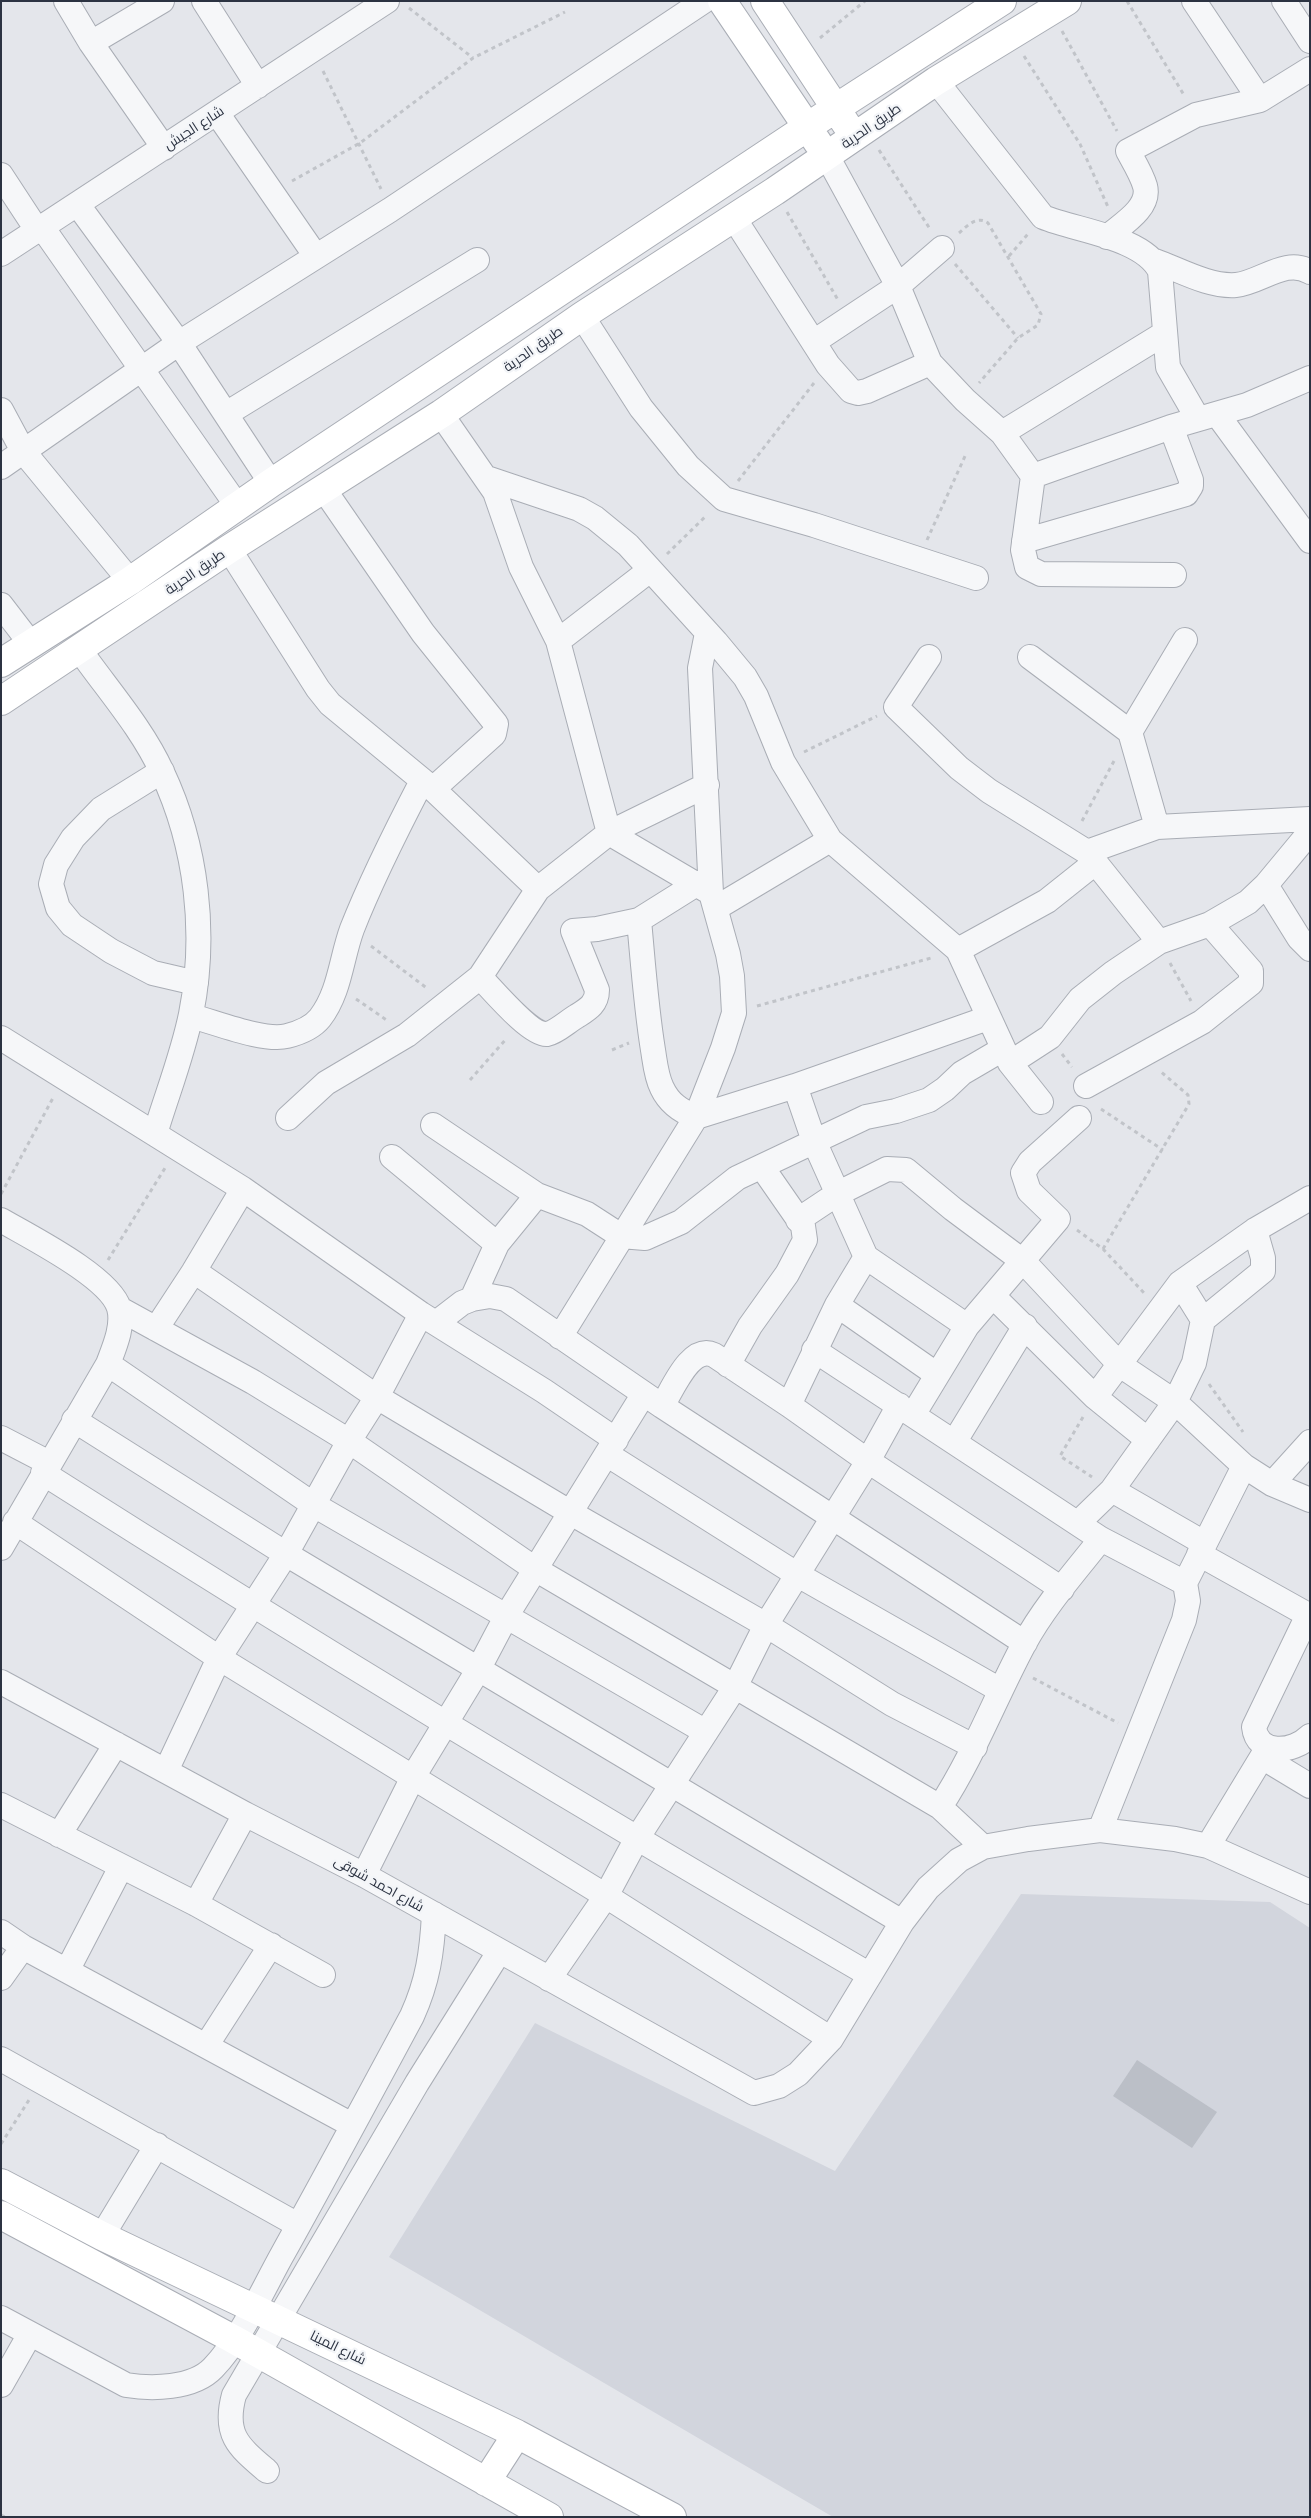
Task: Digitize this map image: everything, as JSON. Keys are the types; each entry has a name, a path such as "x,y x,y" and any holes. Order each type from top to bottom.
{"main road":[{"path":"722,1 827,156"},
{"path":"765,1 836,108 861,134"},
{"path":"1,662 130,581 271,482 836,108 1002,1"},
{"name":"طريق الحرية","path":"1,701 229,549 441,414 582,316 861,134 936,81 1010,34 1059,6"},
{"name":"شارع المينا","path":"1,2183 102,2236 253,2306 517,2434 672,2517"},
{"path":"1,2215 233,2339 549,2517"},
{"path":"486,2482 517,2434"}],"street":[{"path":"66,1 91,43 164,148"},
{"path":"91,43 162,1"},
{"path":"204,1 258,86"},
{"path":"1,467 179,344 315,255 390,210 704,1"},
{"path":"1194,1 1260,100"},
{"path":"1284,1 1310,41"},
{"name":"شارع الجيش","path":"1,254 313,50 387,4"},
{"path":"1112,233 1140,209 1145,196 1146,188 1128,151 1196,115 1260,100 1310,69"},
{"path":"936,81 1043,217 1062,226 1112,233 1155,261 1226,285 1244,284 1286,268 1302,268 1310,272"},
{"path":"217,113 315,255"},
{"path":"827,156 898,286 930,363 965,400 1002,433 1033,476 1022,550 1027,567 1041,574 1174,575"},
{"path":"1,175 143,368 238,507"},
{"path":"78,205 179,344 271,482"},
{"path":"734,218 815,341 828,365 847,388 858,393 930,363"},
{"path":"815,341 898,286 942,248"},
{"path":"226,414 477,260"},
{"path":"1155,261 1160,271 1168,367 1310,541"},
{"path":"582,316 640,408 688,466 724,499 976,578"},
{"path":"1002,433 1165,333"},
{"path":"1033,476 1170,427 1246,405 1310,378"},
{"path":"1,410 23,451 130,581"},
{"path":"441,414 495,492 521,567 558,641 609,834 708,895"},
{"path":"1024,541 1186,494 1191,480 1170,427"},
{"path":"487,478 579,509 595,518 628,545 733,662 756,696 783,762 830,840 958,950 1007,1056 1041,1102"},
{"path":"191,1016 270,1038 285,1037 314,1024 321,1017 338,985 352,931 392,838 428,785 494,734 496,724 423,633 323,488"},
{"path":"229,549 318,689 330,704 428,785 538,890"},
{"path":"558,641 650,570"},
{"path":"1,605 31,644"},
{"path":"560,1337 696,1117 723,1048 734,1013 728,954 708,895 707,785 700,668 707,633"},
{"path":"1130,732 1185,640"},
{"path":"80,649 133,725 162,771 187,839 195,880 196,982 191,1016 155,1134"},
{"path":"929,657 896,707 959,768 1000,799 1085,852 1159,942"},
{"path":"1030,657 1130,732 1157,827"},
{"path":"162,771 100,810 62,852 52,875 51,884 58,908 72,925 111,951 153,973 196,982"},
{"path":"288,1118 326,1083 407,1035 480,976 538,890 609,834 707,785"},
{"path":"958,950 1048,901 1085,852 1157,827 1310,819"},
{"path":"433,1125 537,1195 587,1214 621,1236 645,1238 670,1229 737,1178 866,1117 896,1111 929,1100 945,1089 962,1073 1050,1037 1080,999 1095,986 1159,942 1210,924 1248,902 1266,885 1310,832"},
{"path":"480,976 522,1020 540,1034 547,1034 595,1003 597,990 573,931 597,929 639,920 708,895 830,840"},
{"path":"1266,885 1299,938 1310,949"},
{"path":"639,920 650,1034 659,1079 671,1103 684,1112 696,1117 795,1086 988,1018"},
{"path":"549,1979 606,1896 636,1840 735,1687 766,1625 868,1461 936,1374 967,1326 994,1298 1058,1219 1029,1191 1023,1173 1030,1162 1087,1103 1141,1056 1202,1022 1248,986 1252,977 1251,971 1210,924"},
{"path":"1,1038 243,1188 428,1319 544,1390 612,1448 798,1575 1000,1690"},
{"path":"795,1086 814,1141 836,1194 866,1257 967,1326"},
{"path":"392,1157 497,1244"},
{"path":"728,1365 750,1326 787,1274 802,1247 806,1234 762,1166"},
{"path":"798,1220 836,1194 887,1168 906,1170 1024,1262 1120,1365 1175,1402 1244,1466 1272,1484 1310,1500"},
{"path":"156,1329 194,1271 243,1188"},
{"path":"472,1299 497,1244 537,1195"},
{"path":"1095,1397 1161,1311 1180,1282 1255,1230 1310,1198"},
{"path":"1,1220 96,1278 115,1299 120,1309 118,1335 108,1364 1,1548"},
{"path":"1078,1524 1112,1490 1175,1402 1194,1363 1203,1320 1263,1271 1263,1258 1255,1230"},
{"path":"789,1405 837,1305 866,1257"},
{"path":"194,1271 377,1397 571,1513 766,1625 892,1704 975,1747"},
{"path":"1180,1282 1203,1320"},
{"path":"166,1771 219,1658 286,1554 349,1441 428,1319 472,1299 490,1296 506,1299 653,1401 832,1519 1025,1642"},
{"path":"994,1298 1025,1326 1095,1397 1148,1440"},
{"path":"837,1305 936,1374"},
{"path":"120,1309 252,1382 349,1441 536,1569 940,1807 983,1847"},
{"path":"955,1441 1025,1326"},
{"path":"814,1350 955,1441 1101,1539 1185,1583"},
{"path":"364,1875 413,1778 478,1670 507,1615 612,1448 696,1354 702,1352 711,1353 868,1461 1062,1589"},
{"path":"108,1364 314,1505 507,1615 706,1732"},
{"path":"74,1420 286,1554 902,1922"},
{"path":"1,1438 253,1606 636,1840 870,1975"},
{"path":"1272,1484 1310,1442"},
{"path":"1100,1830 1184,1620 1188,1601 1185,1583 1244,1466"},
{"path":"1112,1490 1309,1615 1254,1722 1254,1733 1265,1752 1310,1786"},
{"path":"15,1522 219,1658 606,1896 831,2039 902,1922 942,1874 959,1860 983,1847 1100,1830 1175,1839 1208,1846 1310,1892"},
{"path":"940,1807 962,1773 1000,1690 1025,1642 1062,1589 1101,1539"},
{"name":"شارع احمد شوقى","path":"1,1682 245,1814 364,1875 754,2093 779,2086 798,2074 831,2039"},
{"path":"1265,1752 1286,1749 1301,1743 1310,1736"},
{"path":"59,1835 116,1744"},
{"path":"1208,1846 1265,1752"},
{"path":"1,1804 196,1904 323,1975"},
{"path":"196,1904 245,1814"},
{"path":"68,1969 121,1867"},
{"path":"1,2318 126,2385 142,2388 185,2382 200,2377 212,2369 253,2306 422,1996 429,1965 434,1914"},
{"path":"1,1932 23,1946 352,2125"},
{"path":"206,2046 271,1945"},
{"path":"1,1978 23,1946"},
{"path":"267,2472 239,2447 230,2422 234,2395 417,2083 499,1952"},
{"path":"1,2060 298,2225"},
{"path":"102,2236 157,2145"},
{"path":"1,2385 30,2334"}],"path":[{"path":"800,55 865,1"},
{"path":"1127,1 1196,115"},
{"path":"387,4 473,58"},
{"path":"1059,6 1128,151"},
{"path":"272,193 360,143 473,58 566,12"},
{"path":"1010,34 1080,144 1096,177 1112,233"},
{"path":"313,50 360,143 390,210"},
{"path":"861,134 942,248 1018,338"},
{"path":"775,191 848,318"},
{"path":"1008,256 1043,217"},
{"path":"942,248 972,222 982,220 988,223 1041,314 1038,325 1018,338 965,400"},
{"path":"650,570 724,499 828,365"},
{"path":"919,559 966,454"},
{"path":"783,762 896,707"},
{"path":"1085,852 1130,732"},
{"path":"352,931 446,1003"},
{"path":"1159,942 1202,1022"},
{"path":"734,1013 958,950"},
{"path":"338,985 407,1035"},
{"path":"470,1080 522,1020"},
{"path":"1103,1249 1163,1150 1189,1100 1182,1090 1141,1056"},
{"path":"1,1194 64,1078"},
{"path":"1087,1103 1163,1150"},
{"path":"96,1278 178,1148"},
{"path":"1058,1219 1071,1225 1103,1249 1161,1311"},
{"path":"1194,1363 1247,1436 1244,1466"},
{"path":"1095,1397 1060,1456 1112,1490"},
{"path":"1012,1667 1139,1734"},
{"path":"1,2144 41,2082"},
{"path":"1,2515 6,2517"}],"shaded area":[{"path":"1021,1894 1270,1902 1310,1928 1310,2517 833,2517 389,2257 535,2023 835,2171"}],"building":[{"path":"1137,2060 1217,2112 1192,2148 1113,2096"}]}
